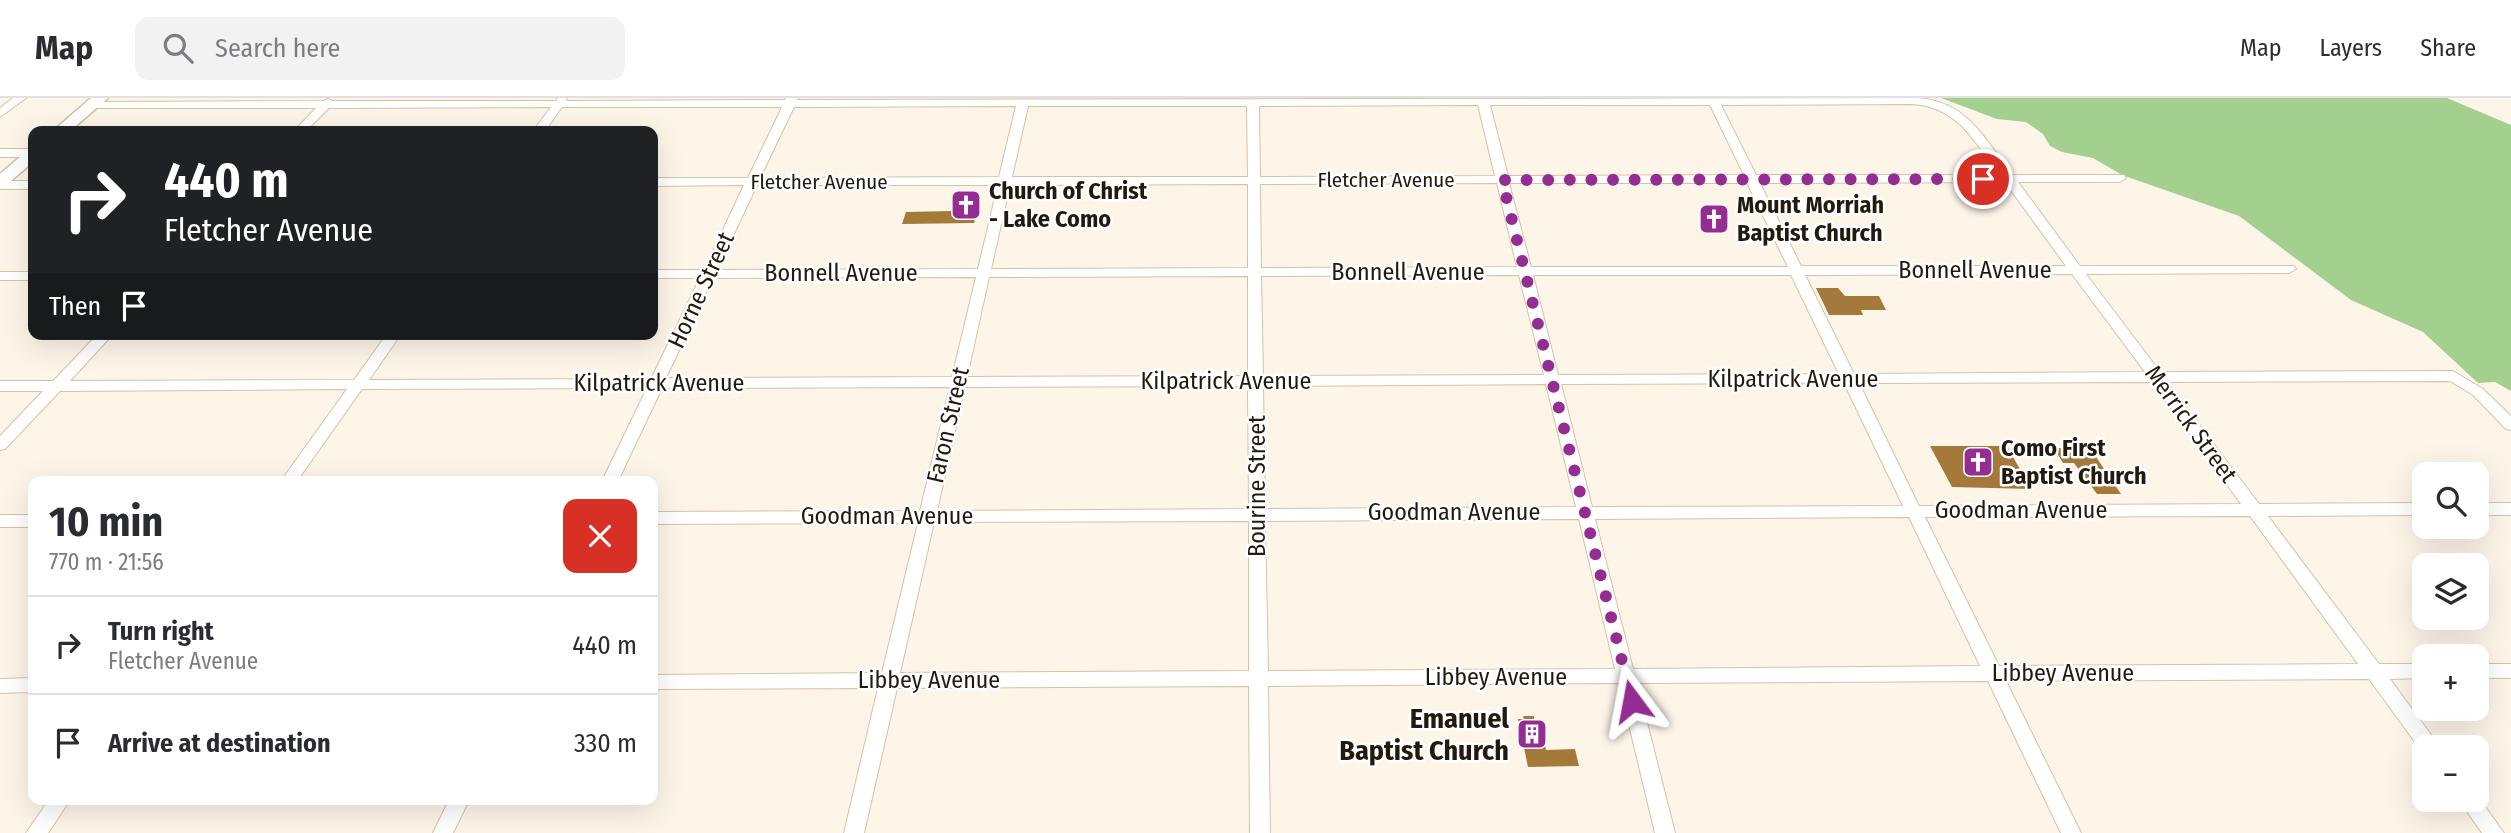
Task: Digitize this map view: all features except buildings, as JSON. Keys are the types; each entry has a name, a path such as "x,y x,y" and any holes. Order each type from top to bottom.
{"main road":[{"path":"67,126 96,102"},
{"path":"0,183 28,158"}],"street":[{"path":"0,114 20,98"},
{"path":"1482,100 1665,833"},
{"path":"96,102 1713,100 2071,833"},
{"name":"Merrick Street","path":"1713,100 1913,101 1945,107 1962,118 2421,735"},
{"name":"Horne Street","path":"612,476 790,101"},
{"name":"Faron Street","path":"854,833 1023,101"},
{"name":"Bourine Street","path":"1254,101 1260,833"},
{"path":"305,126 329,102"},
{"path":"543,126 560,102"},
{"path":"0,153 28,154"},
{"name":"Fletcher Avenue","path":"658,182 2120,178"},
{"path":"0,183 28,185"},
{"name":"Bonnell Avenue","path":"658,274 2289,269"},
{"path":"0,276 28,276"},
{"path":"0,445 100,340"},
{"path":"293,476 390,340"},
{"name":"Kilpatrick Avenue","path":"0,386 2453,376 2478,392 2511,425"},
{"name":"Goodman Avenue","path":"658,518 2412,509"},
{"path":"2489,509 2511,509"},
{"path":"0,521 28,521"},
{"name":"Libbey Avenue","path":"658,682 2412,671"},
{"path":"2489,671 2511,671"},
{"path":"0,686 28,685"},
{"path":"36,833 56,805"},
{"path":"443,833 457,805"},
{"path":"2478,812 2494,833"}],"green space":[{"path":"1941,98 2447,98 2511,125 2511,391 2495,382 2478,383 2423,332 2351,300 2239,216 2122,175 2093,158 2062,152 2050,146 2043,134 2026,122 1997,119"}],"place":[{"name":"Church of Christ - Lake Como","path":"966,205"},
{"name":"Mount Morriah Baptist Church","path":"1714,219"},
{"name":"Como First Baptist Church","path":"1978,462"},
{"name":"Emanuel Baptist Church","path":"1532,734"}],"route":[{"path":"1632,701 1502,180 1983,179"}]}
